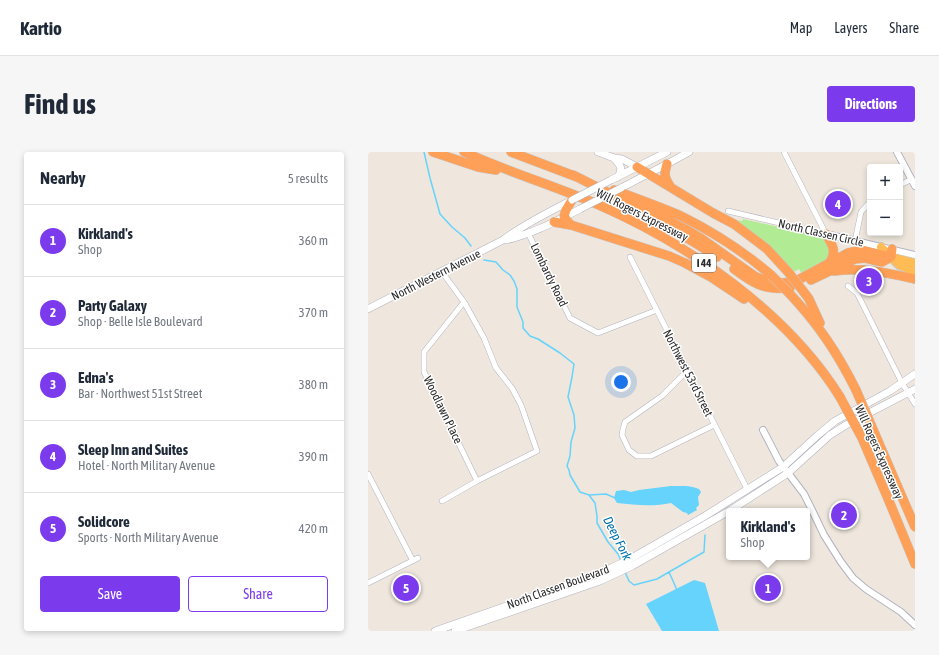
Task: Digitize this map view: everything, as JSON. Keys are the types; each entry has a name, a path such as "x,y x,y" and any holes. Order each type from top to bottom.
{"highway":[{"path":"434,152 478,167 522,175"},
{"name":"Will Rogers Expressway","path":"464,152 625,217 696,257 730,282 776,320 812,357 831,382 840,397 862,438 915,564"},
{"name":"Will Rogers Expressway","path":"511,152 682,217 728,242 771,275 815,322 846,370 915,528"},
{"path":"667,164 664,174 671,187"},
{"path":"637,167 741,228 767,249 789,273 809,299 828,340"},
{"path":"573,175 629,204 664,218 685,229 702,239 756,277 770,282 791,282 848,253 862,250 891,253"},
{"path":"569,202 564,216 565,220 571,225"},
{"path":"625,217 670,230 681,235 718,257 748,279 765,287 777,289 791,288 855,260 865,258 882,262 891,253"},
{"path":"554,222 571,225 652,250 685,263 776,320"},
{"path":"826,234 834,251 834,255 830,262"},
{"path":"881,247 915,263"},
{"path":"891,253 899,265 915,273"},
{"path":"848,262 915,273"},
{"path":"823,274 837,271 863,270 878,271 915,279"}],"main road":[{"path":"598,152 637,167"},
{"name":"North Western Avenue","path":"368,309 503,240 539,217 667,152"},
{"name":"North Western Avenue","path":"503,240 517,237 554,222 689,152"},
{"path":"618,159 627,168 628,172 623,186"},
{"path":"618,159 621,166 621,171 618,177"},
{"name":"North Classen Boulevard","path":"631,562 783,467 835,421 877,398 915,374"},
{"name":"North Classen Boulevard","path":"733,508 788,473 830,435 915,389"},
{"path":"726,503 729,508"},
{"name":"North Classen Boulevard","path":"435,631 462,625 613,571 726,512"},
{"name":"North Classen Boulevard","path":"455,631 462,625"}],"street":[{"path":"784,152 826,234"},
{"path":"898,152 915,186"},
{"path":"903,184 912,179"},
{"path":"855,241 861,212 867,205"},
{"name":"North Classen Circle","path":"728,211 881,247"},
{"name":"Lombardy Road","path":"528,233 570,318 598,333 657,310"},
{"path":"891,253 915,255"},
{"name":"Northwest 53rd Street","path":"630,257 747,489"},
{"path":"442,272 464,302 484,338 496,368 512,388 521,405 537,451 478,481 442,502"},
{"path":"848,286 857,293 902,383 915,404"},
{"name":"Woodlawn Place","path":"464,302 424,352 424,372 478,481"},
{"path":"687,371 662,396 625,422 622,429 622,435 629,450 637,456 651,456 714,425"},
{"path":"762,430 779,461 804,494 824,535 853,578 866,589 901,612 915,625"},
{"path":"368,474 413,561"},
{"path":"368,584 418,558"}],"green space":[{"path":"729,219 742,221 743,219 820,236 827,243 830,259 802,274 799,269 792,273"}],"water":[{"path":"671,486 689,486 699,489 701,492 698,497 699,505 696,508 697,510 688,515 671,503 651,505 617,503 614,498 616,491 624,490 631,492"},
{"path":"694,580 705,583 719,631 662,631 646,604"}],"waterway":[{"name":"Deep Fork","path":"424,152 440,214 465,238 471,246"},
{"name":"Deep Fork","path":"484,260 496,262 510,275 514,281 517,289 517,307 523,322 523,328 530,336 538,339 574,364 568,397 574,415 575,428 567,466 570,475 580,492 589,495 595,503 597,523 608,542 618,554 621,561"},
{"path":"589,495 606,494 615,498"},
{"path":"669,572 704,552 705,535"},
{"name":"Deep Fork","path":"625,572 629,581 634,585 657,579 669,572 677,590"}],"place":[{"name":"Sleep Inn and Suites","path":"838,204"},
{"name":"Edna's","path":"869,281"},
{"name":"Party Galaxy","path":"844,515"},
{"name":"Solidcore","path":"406,588"},
{"name":"Kirkland's","path":"768,588"}]}
